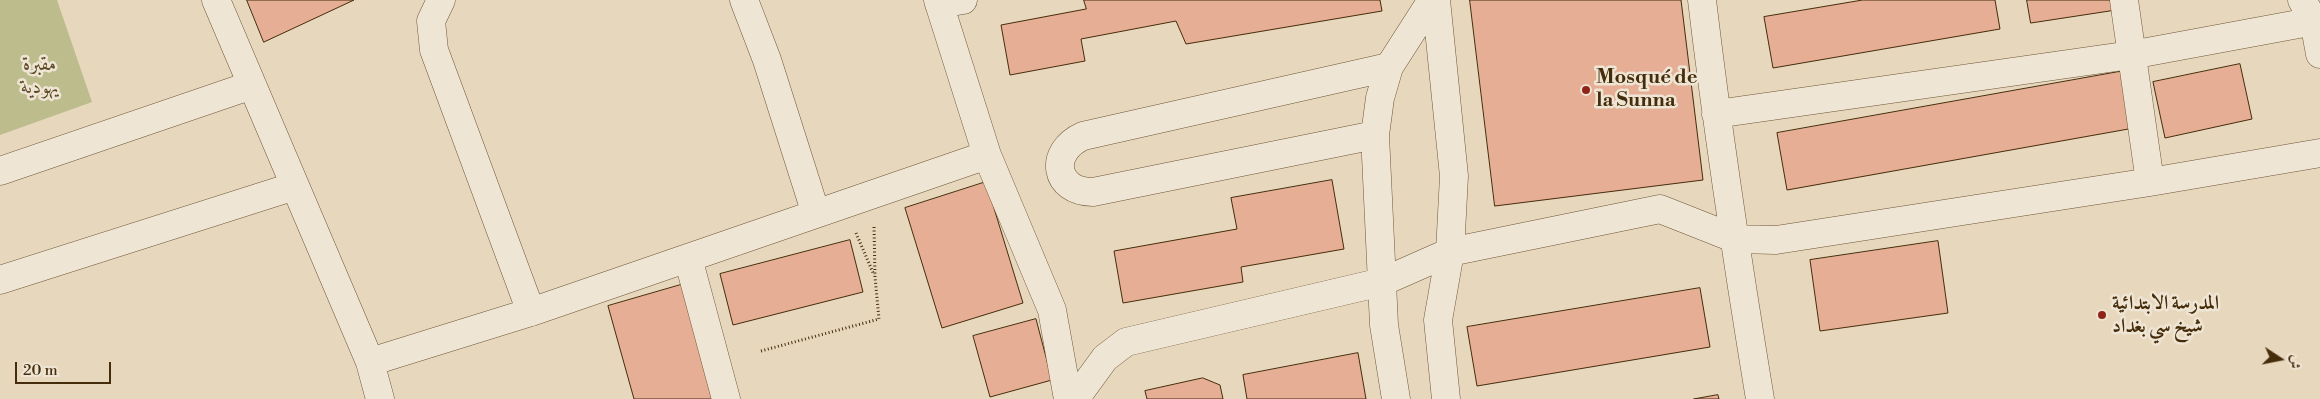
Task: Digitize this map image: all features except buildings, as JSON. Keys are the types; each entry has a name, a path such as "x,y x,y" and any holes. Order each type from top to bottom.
{"street":[{"path":"216,0 370,362 380,399"},
{"path":"441,0 431,21 434,50 531,312"},
{"path":"744,0 767,60 816,214"},
{"path":"1396,399 1386,345 1375,135 1380,98 1390,67 1432,0"},
{"path":"1436,0 1453,152 1450,252 1438,320 1446,399"},
{"path":"1702,0 1716,114 1736,239 1737,263 1760,399"},
{"path":"2124,0 2150,182"},
{"path":"947,1 987,155 1052,310 1068,399"},
{"path":"1716,114 2131,55 2314,14 2320,54"},
{"path":"1375,135 1093,192 1081,192 1069,186 1062,176 1060,164 1062,151 1071,142 1083,136 1390,67"},
{"path":"0,171 252,85"},
{"path":"1075,399 1105,358 1126,342 1382,282 1450,252 1660,209 1736,239 1776,240 2150,182 2320,153"},
{"path":"370,362 531,312 987,155"},
{"path":"0,280 295,186"},
{"path":"688,258 726,399"}],"path":[{"path":"761,351 879,319 874,277 874,194"},
{"path":"845,204 874,277"}],"green space":[{"name":"مقبرة يهودية","path":"0,0 57,0 92,102 0,135"}],"place":[{"name":"Mosqué de la Sunna","path":"1586,90"},
{"name":"المدرسة الابتدائية شيخ سي بغداد","path":"2102,315"}]}
